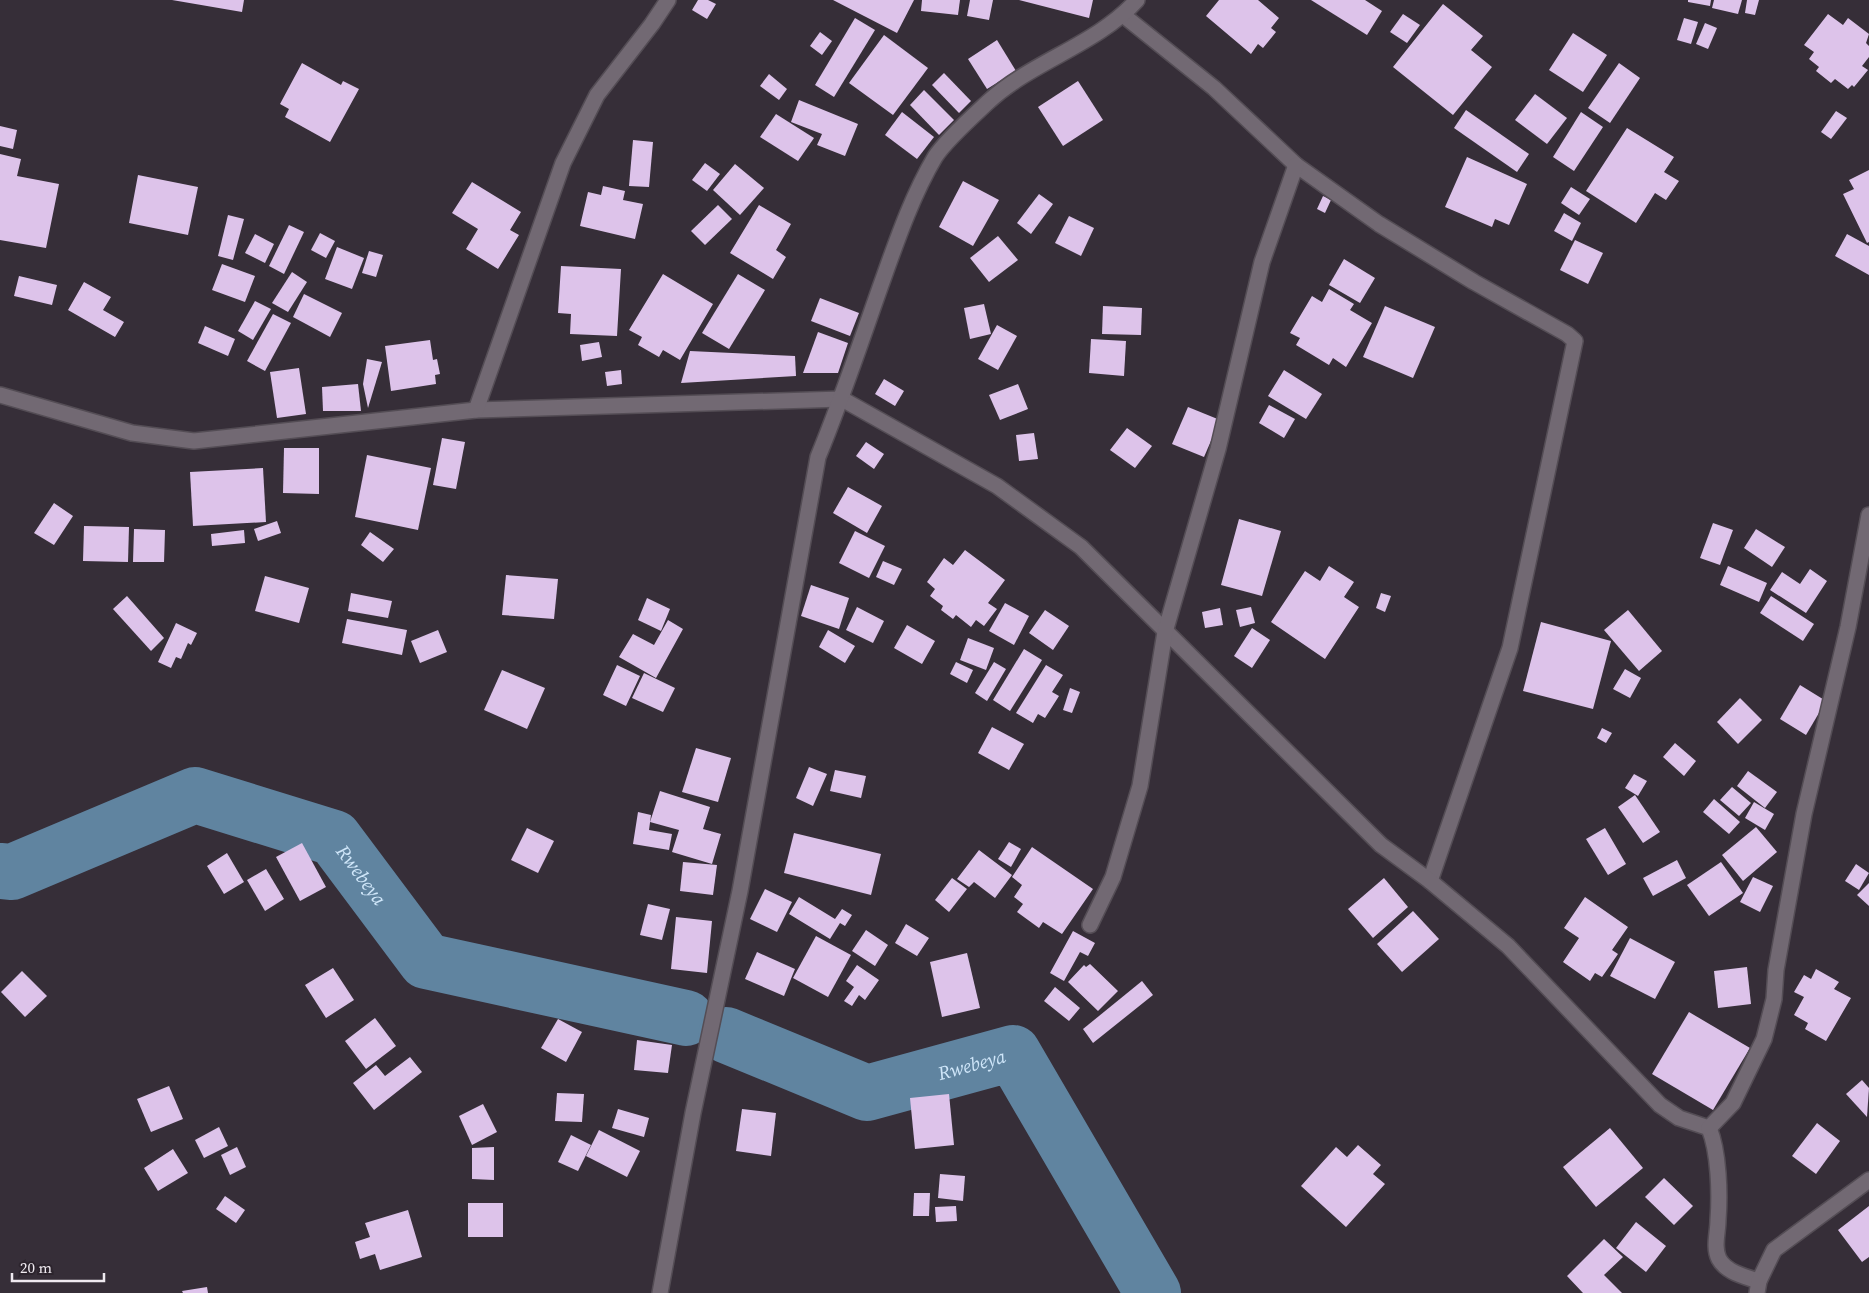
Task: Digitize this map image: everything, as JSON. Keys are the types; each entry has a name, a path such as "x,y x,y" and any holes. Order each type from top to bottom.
{"street":[{"path":"476,410 563,163 596,95 652,24 668,0"},
{"path":"660,1293 693,1113 740,891 818,457 842,399 899,234 918,189 936,155 989,101 1029,71 1123,16 1137,0"},
{"path":"1123,16 1214,88 1296,165 1379,224 1474,282 1567,334 1575,341 1510,648 1430,881"},
{"path":"1090,925 1113,877 1140,786 1165,632 1218,449 1262,262 1296,165"},
{"path":"0,396 132,433 194,441 476,410 842,399 997,486 1081,547 1381,845 1430,881 1508,946 1660,1105 1679,1118 1709,1128 1715,1143 1718,1219 1716,1245 1720,1260 1735,1273 1758,1287 1774,1250 1869,1180"},
{"path":"1709,1128 1733,1103 1764,1040 1774,999 1776,970 1804,814 1848,627 1869,515"}],"building":[{"path":"172,0 244,0 242,12"},
{"path":"698,0 708,0 716,4 707,19 692,10"},
{"path":"833,0 914,0 897,33"},
{"path":"922,0 960,0 958,15 921,11"},
{"path":"970,0 993,0 989,20 967,16"},
{"path":"1019,0 1093,0 1089,18"},
{"path":"1219,0 1258,0 1279,18 1271,28 1276,32 1263,48 1258,44 1251,54 1206,16"},
{"path":"1311,0 1365,0 1382,11 1367,35"},
{"path":"1688,0 1711,0 1710,6 1688,2"},
{"path":"1714,0 1742,0 1738,14 1712,8"},
{"path":"1747,0 1759,0 1755,15 1745,13"},
{"path":"1443,4 1483,36 1471,50 1492,67 1453,115 1393,67"},
{"path":"1403,14 1420,25 1407,43 1390,32"},
{"path":"1828,14 1843,25 1848,18 1869,34 1866,43 1869,46 1869,57 1862,66 1868,70 1854,87 1852,85 1848,89 1835,79 1831,83 1816,71 1819,67 1809,59 1814,52 1804,45"},
{"path":"855,18 875,30 834,97 815,85"},
{"path":"1684,18 1698,22 1691,44 1677,40"},
{"path":"1705,23 1717,28 1708,49 1696,44"},
{"path":"820,32 832,41 822,55 810,46"},
{"path":"1573,33 1607,55 1583,92 1549,70"},
{"path":"884,35 928,68 893,115 849,83"},
{"path":"997,40 1016,71 987,89 968,59"},
{"path":"302,63 341,85 343,81 359,89 330,142 285,117 289,109 280,104"},
{"path":"1619,63 1640,78 1610,123 1588,108"},
{"path":"944,73 971,101 959,113 932,85"},
{"path":"769,74 787,89 779,100 760,86"},
{"path":"1078,81 1103,120 1063,146 1038,107"},
{"path":"924,90 954,120 939,135 910,105"},
{"path":"1535,94 1567,118 1547,144 1515,120"},
{"path":"799,100 858,124 845,156 817,145 822,134 791,122"},
{"path":"1466,110 1529,154 1517,172 1454,128"},
{"path":"1836,111 1847,118 1831,139 1821,132"},
{"path":"902,112 934,137 917,159 885,135"},
{"path":"1581,112 1603,127 1574,171 1553,157"},
{"path":"776,114 814,138 798,161 760,137"},
{"path":"0,126 17,130 13,149 0,146"},
{"path":"1627,128 1674,157 1664,172 1679,181 1666,200 1655,193 1636,223 1586,191"},
{"path":"633,140 653,142 649,187 629,186"},
{"path":"0,154 21,159 17,176 59,184 46,248 0,240"},
{"path":"1467,157 1527,184 1509,225 1495,219 1492,227 1445,207"},
{"path":"705,163 720,174 707,191 692,180"},
{"path":"735,164 764,188 740,215 713,190"},
{"path":"1869,170 1869,242 1867,243 1843,194 1854,189 1849,180"},
{"path":"138,175 198,187 188,235 129,223"},
{"path":"963,181 999,200 973,246 939,227"},
{"path":"472,182 521,212 510,230 519,235 498,269 466,249 478,229 452,213"},
{"path":"603,186 625,191 623,200 643,204 635,239 580,226 588,192 601,195"},
{"path":"1571,187 1590,199 1579,215 1561,203"},
{"path":"1039,194 1053,204 1031,234 1017,223"},
{"path":"1323,196 1331,200 1325,213 1317,209"},
{"path":"718,205 732,219 705,245 691,231"},
{"path":"759,205 791,224 776,250 786,257 773,279 730,253"},
{"path":"1564,213 1581,223 1572,241 1554,231"},
{"path":"228,215 244,219 233,260 218,256"},
{"path":"1069,216 1094,228 1081,256 1055,243"},
{"path":"289,225 304,232 284,274 269,266"},
{"path":"320,233 335,241 326,258 311,250"},
{"path":"255,234 274,244 265,263 245,253"},
{"path":"1847,234 1869,246 1869,275 1835,256"},
{"path":"998,236 1018,260 989,282 970,258"},
{"path":"1575,240 1603,253 1588,284 1560,270"},
{"path":"337,247 364,258 352,289 325,279"},
{"path":"369,251 383,255 376,277 362,273"},
{"path":"1344,259 1375,278 1360,303 1329,285"},
{"path":"222,264 255,276 245,302 212,290"},
{"path":"561,266 621,269 617,336 570,334 571,314 558,313"},
{"path":"292,272 307,282 288,312 272,303"},
{"path":"663,274 713,304 680,360 663,350 659,357 638,345 642,337 629,330"},
{"path":"738,274 765,290 729,349 702,333"},
{"path":"19,276 57,285 52,305 14,296"},
{"path":"84,282 111,297 103,310 124,322 115,337 68,310"},
{"path":"1329,289 1354,304 1350,310 1372,323 1346,367 1333,358 1329,365 1296,345 1300,338 1290,333 1312,296 1322,302"},
{"path":"304,294 342,313 330,337 293,317"},
{"path":"820,298 859,313 850,336 811,321"},
{"path":"255,301 271,309 253,340 238,331"},
{"path":"984,304 991,334 970,339 964,308"},
{"path":"1103,306 1142,308 1141,335 1102,334"},
{"path":"1385,306 1435,327 1413,378 1363,357"},
{"path":"273,314 291,323 265,371 247,361"},
{"path":"997,325 1017,336 998,370 978,359"},
{"path":"205,326 235,339 228,356 198,343"},
{"path":"818,332 848,343 838,373 803,373"},
{"path":"1091,339 1126,341 1124,376 1089,373"},
{"path":"430,340 433,360 437,359 440,374 435,375 436,384 391,391 385,346"},
{"path":"599,342 602,357 582,361 580,345"},
{"path":"690,351 795,356 796,376 681,383"},
{"path":"367,359 382,362 368,408 363,384"},
{"path":"299,368 306,414 277,418 270,372"},
{"path":"621,370 622,384 607,386 605,372"},
{"path":"1284,370 1322,394 1306,419 1268,396"},
{"path":"884,379 904,391 895,406 875,394"},
{"path":"358,384 361,411 323,411 322,387"},
{"path":"1018,384 1028,409 1000,420 989,395"},
{"path":"1269,405 1295,419 1284,438 1259,423"},
{"path":"1188,407 1220,420 1204,457 1172,444"},
{"path":"1127,428 1152,446 1135,468 1110,450"},
{"path":"1034,433 1038,459 1019,461 1016,435"},
{"path":"442,438 465,442 456,489 433,485"},
{"path":"866,442 884,454 874,469 856,456"},
{"path":"284,448 319,448 319,494 283,493"},
{"path":"367,455 431,468 418,530 355,517"},
{"path":"263,468 266,522 193,526 190,472"},
{"path":"848,487 882,506 867,533 833,513"},
{"path":"54,503 73,516 54,545 34,533"},
{"path":"1239,519 1281,531 1262,596 1221,585"},
{"path":"277,521 281,533 258,541 254,529"},
{"path":"1713,523 1733,530 1720,565 1700,558"},
{"path":"84,526 129,527 128,562 83,561"},
{"path":"134,529 165,530 164,562 133,562"},
{"path":"1756,529 1785,547 1772,567 1744,548"},
{"path":"244,530 245,543 212,546 211,534"},
{"path":"855,531 885,546 869,578 839,563"},
{"path":"370,532 394,549 383,562 361,545"},
{"path":"965,550 1005,580 988,603 997,609 984,626 976,620 971,627 956,615 953,619 941,610 943,606 930,596 935,589 927,582 944,558 953,565"},
{"path":"883,561 902,569 894,585 876,577"},
{"path":"1329,566 1354,582 1344,597 1359,607 1325,659 1271,622 1305,571 1320,581"},
{"path":"1728,566 1767,583 1759,602 1720,585"},
{"path":"1810,569 1827,581 1806,613 1770,590 1782,572 1800,584"},
{"path":"506,575 558,579 554,619 502,615"},
{"path":"265,576 309,588 299,623 255,611"},
{"path":"811,585 849,598 839,629 801,616"},
{"path":"351,593 392,601 388,618 348,611"},
{"path":"1381,593 1391,596 1385,612 1376,608"},
{"path":"127,596 164,638 151,651 113,609"},
{"path":"1771,596 1814,624 1803,641 1760,613"},
{"path":"647,598 670,609 661,631 638,620"},
{"path":"1005,603 1029,616 1014,645 989,631"},
{"path":"857,607 884,621 873,643 846,630"},
{"path":"1251,607 1255,623 1240,627 1236,610"},
{"path":"1220,608 1223,625 1205,628 1202,612"},
{"path":"1045,610 1069,626 1053,650 1029,633"},
{"path":"1628,610 1662,651 1639,671 1604,630"},
{"path":"347,619 407,630 402,655 342,643"},
{"path":"668,620 683,629 656,678 619,657 633,634 654,645"},
{"path":"1541,622 1611,641 1593,709 1523,691"},
{"path":"176,623 197,633 191,645 188,643 181,659 176,657 171,668 158,662"},
{"path":"907,625 935,641 922,664 894,648"},
{"path":"1252,628 1270,640 1252,668 1234,656"},
{"path":"438,630 447,652 420,663 411,641"},
{"path":"828,630 855,646 845,663 819,647"},
{"path":"968,638 994,648 986,670 960,660"},
{"path":"1024,649 1042,660 1010,711 993,700"},
{"path":"956,662 973,670 967,683 950,674"},
{"path":"994,662 1006,669 987,701 975,693"},
{"path":"617,665 640,676 626,706 603,695"},
{"path":"1046,665 1063,675 1052,692 1059,696 1045,718 1038,714 1033,723 1016,713"},
{"path":"1625,669 1641,678 1630,698 1613,689"},
{"path":"502,670 545,688 527,729 484,710"},
{"path":"644,673 675,688 663,712 632,698"},
{"path":"1800,685 1826,701 1806,735 1780,719"},
{"path":"1070,688 1080,692 1072,713 1063,710"},
{"path":"1740,698 1762,720 1738,744 1717,722"},
{"path":"992,727 1024,744 1009,770 978,753"},
{"path":"1602,728 1612,733 1606,743 1597,738"},
{"path":"1675,743 1696,761 1684,776 1663,757"},
{"path":"696,748 731,758 718,802 682,792"},
{"path":"809,767 827,774 813,806 796,798"},
{"path":"835,770 866,776 861,798 830,791"},
{"path":"1748,771 1777,792 1765,808 1737,786"},
{"path":"1634,774 1647,781 1638,796 1625,788"},
{"path":"1732,787 1751,803 1739,816 1720,800"},
{"path":"660,791 710,807 703,829 721,834 712,864 672,852 679,830 650,822"},
{"path":"1635,795 1660,832 1643,843 1618,807"},
{"path":"1714,799 1740,822 1729,834 1703,812"},
{"path":"1754,802 1774,814 1765,830 1745,818"},
{"path":"638,812 651,815 649,830 672,834 669,850 633,844"},
{"path":"1756,827 1777,852 1743,881 1722,855"},
{"path":"527,828 554,841 538,873 511,860"},
{"path":"1605,828 1626,864 1608,875 1586,839"},
{"path":"794,833 881,854 871,895 784,873"},
{"path":"1009,842 1021,849 1011,867 998,859"},
{"path":"302,843 326,887 300,901 276,857"},
{"path":"1032,847 1093,889 1062,934 1043,922 1039,928 1017,912 1023,904 1014,897 1022,885 1012,877"},
{"path":"979,850 1012,875 995,898 974,882 969,887 957,879"},
{"path":"227,853 244,882 224,894 207,866"},
{"path":"1677,860 1686,878 1653,896 1643,878"},
{"path":"683,862 717,865 713,895 680,891"},
{"path":"1721,862 1743,893 1709,916 1687,885"},
{"path":"1856,864 1869,873 1859,890 1845,881"},
{"path":"266,869 284,899 265,911 247,880"},
{"path":"1753,877 1773,886 1760,912 1740,902"},
{"path":"952,878 967,889 949,912 935,900"},
{"path":"1384,878 1408,907 1373,938 1348,909"},
{"path":"1869,883 1869,906 1857,895"},
{"path":"765,889 792,902 777,932 750,919"},
{"path":"799,897 835,919 842,909 852,915 845,926 840,923 830,939 789,914"},
{"path":"1585,897 1628,927 1612,950 1618,954 1602,977 1595,973 1590,981 1563,962 1579,938 1564,928"},
{"path":"648,904 670,909 662,940 640,935"},
{"path":"1413,911 1439,939 1402,972 1377,944"},
{"path":"676,917 712,921 707,973 671,969"},
{"path":"906,924 929,938 917,956 895,943"},
{"path":"866,930 888,945 875,966 852,951"},
{"path":"1073,931 1095,943 1088,956 1080,952 1064,981 1050,973"},
{"path":"816,936 851,955 828,997 793,978"},
{"path":"1630,938 1675,962 1655,999 1610,976"},
{"path":"757,952 795,969 784,996 745,979"},
{"path":"967,953 980,1008 942,1017 930,962"},
{"path":"1090,964 1118,991 1098,1011 1068,982 1084,965 1086,967"},
{"path":"857,965 879,980 865,1000 859,995 852,1006 844,1001 854,987 846,981"},
{"path":"1747,967 1751,1004 1718,1008 1714,971"},
{"path":"333,968 354,1000 326,1018 305,985"},
{"path":"1816,969 1839,982 1834,989 1851,998 1826,1041 1805,1029 1808,1023 1794,1015 1804,997 1794,992 1804,975 1811,979"},
{"path":"22,971 47,996 25,1017 1,992"},
{"path":"1142,981 1153,995 1093,1043 1083,1029"},
{"path":"1055,987 1080,1008 1069,1021 1044,1001"},
{"path":"1689,1012 1750,1048 1713,1110 1652,1074"},
{"path":"375,1018 396,1046 366,1069 345,1041"},
{"path":"558,1019 582,1032 566,1062 541,1048"},
{"path":"637,1040 672,1045 668,1073 634,1070"},
{"path":"410,1057 422,1072 374,1110 353,1083 376,1065 385,1076"},
{"path":"1862,1080 1869,1088 1867,1117 1846,1094"},
{"path":"169,1086 183,1119 151,1132 137,1099"},
{"path":"557,1093 584,1094 582,1122 555,1121"},
{"path":"949,1094 954,1145 915,1149 910,1098"},
{"path":"483,1104 497,1132 472,1145 459,1116"},
{"path":"618,1109 649,1118 644,1137 612,1128"},
{"path":"742,1109 776,1113 771,1156 736,1151"},
{"path":"1817,1123 1840,1141 1816,1174 1792,1156"},
{"path":"219,1127 228,1146 204,1158 195,1140"},
{"path":"1610,1128 1643,1168 1596,1207 1563,1167"},
{"path":"599,1130 640,1151 627,1177 586,1156"},
{"path":"571,1135 591,1145 578,1171 558,1162"},
{"path":"1358,1145 1381,1165 1373,1174 1385,1184 1346,1227 1301,1186 1336,1147 1347,1157"},
{"path":"237,1147 246,1167 230,1175 221,1155"},
{"path":"494,1147 494,1180 472,1179 472,1148"},
{"path":"173,1149 188,1173 158,1191 144,1168"},
{"path":"940,1174 965,1176 963,1201 938,1198"},
{"path":"1664,1178 1693,1206 1674,1225 1645,1197"},
{"path":"914,1193 930,1193 929,1216 913,1216"},
{"path":"225,1196 245,1210 236,1223 216,1209"},
{"path":"468,1203 503,1203 503,1237 468,1237"},
{"path":"956,1206 957,1221 936,1222 935,1207"},
{"path":"1869,1206 1869,1257 1862,1262 1838,1230"},
{"path":"408,1210 422,1257 380,1270 375,1254 360,1259 355,1242 370,1237 365,1223"},
{"path":"1636,1222 1666,1246 1646,1272 1616,1248"},
{"path":"1604,1239 1623,1257 1604,1275 1622,1293 1583,1293 1567,1276"},
{"path":"207,1287 208,1293 183,1293 182,1291"}],"waterway":[{"name":"Rwebeya","path":"0,871 12,872 195,795 334,838 426,961 686,1018"},
{"name":"Rwebeya","path":"726,1035 867,1093 1013,1053 1153,1293"}]}
